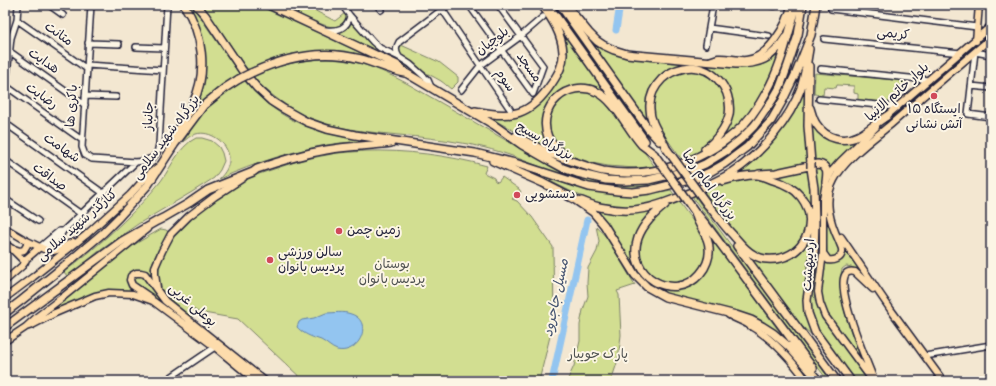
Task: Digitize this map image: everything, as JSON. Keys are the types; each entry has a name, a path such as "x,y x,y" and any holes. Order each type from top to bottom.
{"highway":[{"path":"174,145 175,136 189,112 195,98 202,67 202,57 195,26 184,5"},
{"path":"196,5 250,80 262,93 282,108 307,122 327,129 355,136 401,142"},
{"path":"269,5 397,65 406,73"},
{"path":"468,110 495,115 515,114 530,108 546,92 560,71 564,54 559,34 542,5"},
{"name":"بزرگراه امام رضا","path":"548,5 695,212 823,381"},
{"name":"بزرگراه امام رضا","path":"560,5 645,124 666,148 837,381"},
{"path":"566,5 597,41 614,50 627,54 740,64 752,63 765,59 775,52 789,33"},
{"path":"494,125 556,156 602,171 624,173 646,172 688,162 705,154 727,140 754,112 768,91 775,76 798,5"},
{"name":"بزرگراه بسیج","path":"406,73 494,125 522,145 563,168 595,178 615,181 648,180 691,170 705,164 726,151 748,132 765,112 780,87 798,36 803,5"},
{"name":"بزرگراه بسیج","path":"401,142 474,153 589,187 611,190 633,192 650,190 697,178 741,153 771,121 796,73 811,35 816,5"},
{"path":"707,186 742,166 758,152 785,119 800,90 811,35"},
{"path":"808,54 810,67 808,126 814,188 815,222 814,252 807,300 808,313 815,332 851,381"},
{"name":"بزرگراه شهید سلامی","path":"5,313 58,271 103,233 119,217 148,185 174,145 204,105 239,79 270,64 315,55 353,57 406,73"},
{"path":"666,148 651,116 650,103 654,91 665,76 677,70 692,67 711,73 719,80 726,90 729,102 729,115 725,125 716,139 688,162"},
{"path":"569,160 551,143 546,130 546,119 550,106 556,98 564,92 580,88 593,90 608,99 642,145 654,154"},
{"path":"809,103 815,122 820,129 826,135 837,139 847,139 859,135 886,116"},
{"path":"5,327 122,241 189,203 208,190 267,166 294,157 325,150 401,142"},
{"path":"474,153 543,183 574,199 592,212 604,225 635,275 647,287 665,297 719,310 751,320 762,326 788,346 819,381"},
{"path":"574,199 605,208 626,211 646,209 733,178 788,171 818,164 823,165 826,168 829,182"},
{"path":"707,204 750,253 768,259 776,259 790,254 801,246 807,237 809,216 807,208 800,196 790,188 780,182 757,175"},
{"path":"674,199 649,220 640,233 637,242 637,256 640,266 645,274 654,282 661,285 681,286 695,279 705,267 709,255 709,246 695,212"}],"main road":[{"path":"707,61 718,58 746,60 760,55 780,34 790,12 791,5"},
{"path":"975,52 979,5"},
{"name":"بلوار خاتم الانبیا","path":"829,182 832,171 843,158 886,116 991,26"},
{"name":"بلوار خاتم الانبیا","path":"829,182 856,154 991,38"},
{"name":"کنارگذر شهید سلامی","path":"5,298 33,278 86,235 130,195 150,173 161,166"},
{"name":"بوعلی غربی","path":"253,172 226,189 189,216 174,232 162,251 155,267 155,277 158,292 166,301 265,381"},
{"path":"823,253 830,261 838,258 842,252 842,247 830,217 828,204 829,182"},
{"name":"اردیبهشت","path":"829,182 822,199 824,227 823,253 818,287 821,308 830,324 873,381"},
{"path":"5,341 26,327 157,221"},
{"path":"5,228 48,251 58,250 86,235"},
{"path":"834,228 943,381"},
{"path":"12,249 20,251 24,250 29,242"},
{"path":"5,244 25,262"},
{"path":"5,282 42,248"},
{"path":"873,381 871,372 851,321 843,281 846,274 852,271 855,272 891,310"},
{"path":"153,301 148,295 132,285 130,280 131,276 139,272 145,274 158,292"},
{"name":"بوعلی غربی","path":"26,327 95,296 109,293 133,294 153,301 256,381"},
{"path":"719,310 749,325 770,339 788,355 807,381"}],"street":[{"path":"5,93 9,51 8,38 17,20 18,5"},
{"path":"49,5 63,15"},
{"name":"باکری ها","path":"91,5 82,147 85,155 92,159 136,162"},
{"name":"جانباز","path":"51,241 59,231 63,231 136,162 152,158 158,149 167,5"},
{"path":"342,5 373,42 380,48 410,64 428,80 431,87"},
{"path":"377,5 381,10"},
{"path":"398,57 396,49 399,42 448,5"},
{"path":"470,5 501,50"},
{"path":"498,5 521,36"},
{"path":"706,45 713,5"},
{"path":"770,5 774,6"},
{"name":"سوم","path":"442,9 510,109"},
{"path":"831,9 977,27"},
{"path":"324,30 330,31 344,27 350,16"},
{"name":"بلوچیان","path":"461,90 480,66 544,17"},
{"name":"متانت","path":"17,20 87,67"},
{"path":"709,28 769,36"},
{"name":"مسجد","path":"501,50 533,94 543,66 521,36"},
{"name":"کریمی","path":"824,39 961,53"},
{"path":"88,43 119,44"},
{"path":"136,47 164,48"},
{"name":"هدایت","path":"9,51 84,105"},
{"path":"991,55 975,52 968,114 991,117"},
{"path":"87,67 163,70"},
{"path":"821,70 929,80"},
{"name":"رضایت","path":"6,86 82,140"},
{"path":"971,86 991,88"},
{"path":"85,96 116,97"},
{"path":"818,99 898,107"},
{"name":"شهامت","path":"5,123 104,193"},
{"name":"صداقت","path":"5,160 81,214"},
{"path":"5,199 38,221"},
{"path":"29,242 51,241"},
{"path":"42,248 51,241"},
{"path":"51,241 54,251"},
{"path":"925,356 991,345"},
{"path":"164,381 215,348"},
{"path":"970,381 991,377"}],"green space":[{"path":"186,5 191,5 240,75 223,85 208,97 183,126 203,65"},
{"path":"202,5 257,5 378,61 363,55 348,52 316,51 283,56 248,70"},
{"path":"280,5 304,5 335,21 345,13 347,18 345,23 339,28 332,27 309,19"},
{"path":"565,7 606,49 749,65 785,41 773,75 755,108 736,130 710,148 729,118 722,81 686,65 653,88 654,131"},
{"path":"554,18 624,117 607,96 570,88 544,118 558,154 487,116 521,115 563,69"},
{"path":"351,20 365,37 375,46 413,70 365,45 335,32 347,27"},
{"path":"401,45 439,62 458,77 458,82 451,89 441,81 412,65 398,53"},
{"path":"322,59 334,59 356,63 387,73 569,175 596,182 637,184 665,182 667,184 635,187 603,186 571,178 506,154 476,146 438,139 377,133 334,126 323,123 296,111 272,95 252,76 286,64"},
{"path":"690,69 708,74 723,89 727,110 722,126 705,147 682,160 657,125 652,112 654,95 667,77"},
{"path":"807,73 809,164 797,167 733,175 776,135"},
{"path":"815,73 907,81 895,92 892,100 889,102 858,100 858,94 854,93 854,86 837,85 836,88 824,87 823,95 814,94"},
{"path":"244,80 271,106 283,115 297,122 311,128 340,136 370,141 338,143 289,153 261,162 219,179 227,169 229,163 228,152 221,142 217,138 201,133 192,135 183,142 196,122 210,105"},
{"path":"582,90 602,97 623,122 655,167 635,168 592,163 569,155 555,144 547,127 553,106 570,92"},
{"path":"812,120 825,137 864,136 828,174 829,166 825,162 819,161 812,163 810,134"},
{"path":"196,138 212,141 219,147 222,153 224,161 214,178 138,224 98,252 17,319 68,276 64,272 100,243 146,199 161,181 184,147"},
{"name":"بوستان پردیس بانوان","path":"396,151 427,154 472,162 487,166 484,173 494,178 495,181 498,182 502,177 519,189 521,192 512,199 517,201 532,217 553,247 554,320 539,381 304,381 238,319 198,312 190,307 197,312 191,317 164,294 158,277 159,266 173,235 183,224 222,194 238,186 250,177 295,162 337,153"},
{"path":"813,166 824,170 820,199 821,224 816,297 818,306 824,320 868,381 854,381 818,331 812,317 810,295"},
{"path":"524,168 569,185 598,192 634,194 671,190 675,196 633,207 611,206 581,196"},
{"path":"809,168 813,223 805,312 813,336 793,317 745,253 774,261 807,240 806,201 770,177"},
{"path":"753,179 782,185 799,197 807,217 803,240 787,254 771,258 750,251 703,190 728,182"},
{"path":"694,195 831,381 828,381 693,198"},
{"path":"678,201 704,236 707,256 697,274 681,284 660,282 642,266 638,245 648,225 664,209"},
{"path":"663,206 655,211 634,249 649,280 684,286 709,262 702,224 782,335 761,321 742,313 676,297 661,292 644,282 593,209"},
{"path":"825,210 840,252 837,256 830,258 827,255"},
{"name":"پارک جویبار","path":"596,226 607,238 635,285 617,291 619,295 621,335 618,360 611,381 567,381 574,366 580,341 580,325 588,296 588,268 597,251 599,241"},
{"path":"161,229 170,233 154,259 151,277 144,272 128,280 148,297 113,292 32,324 118,254"},
{"path":"844,247 875,289 862,274 854,268 846,266 842,269 841,293 843,306 851,332 865,367 829,318 823,306 821,288 825,260 832,263 839,261 844,255"},
{"path":"143,275 172,310 135,285 132,281 134,276"}],"water":[{"path":"326,313 345,313 351,314 358,318 362,323 363,330 358,343 345,350 337,350 321,340 305,334 297,327 299,322 302,320 314,318"}],"waterway":[{"name":"مسیل جاجرود","path":"616,30 620,5"},
{"name":"مسیل جاجرود","path":"552,381 587,220"}],"place":[{"name":"ایستگاه ۱۵ آتش نشانی","path":"934,96"},
{"name":"دستشویی","path":"517,195"},
{"name":"زمین چمن","path":"339,231"},
{"name":"سالن ورزشی پردیس بانوان","path":"270,260"}]}
